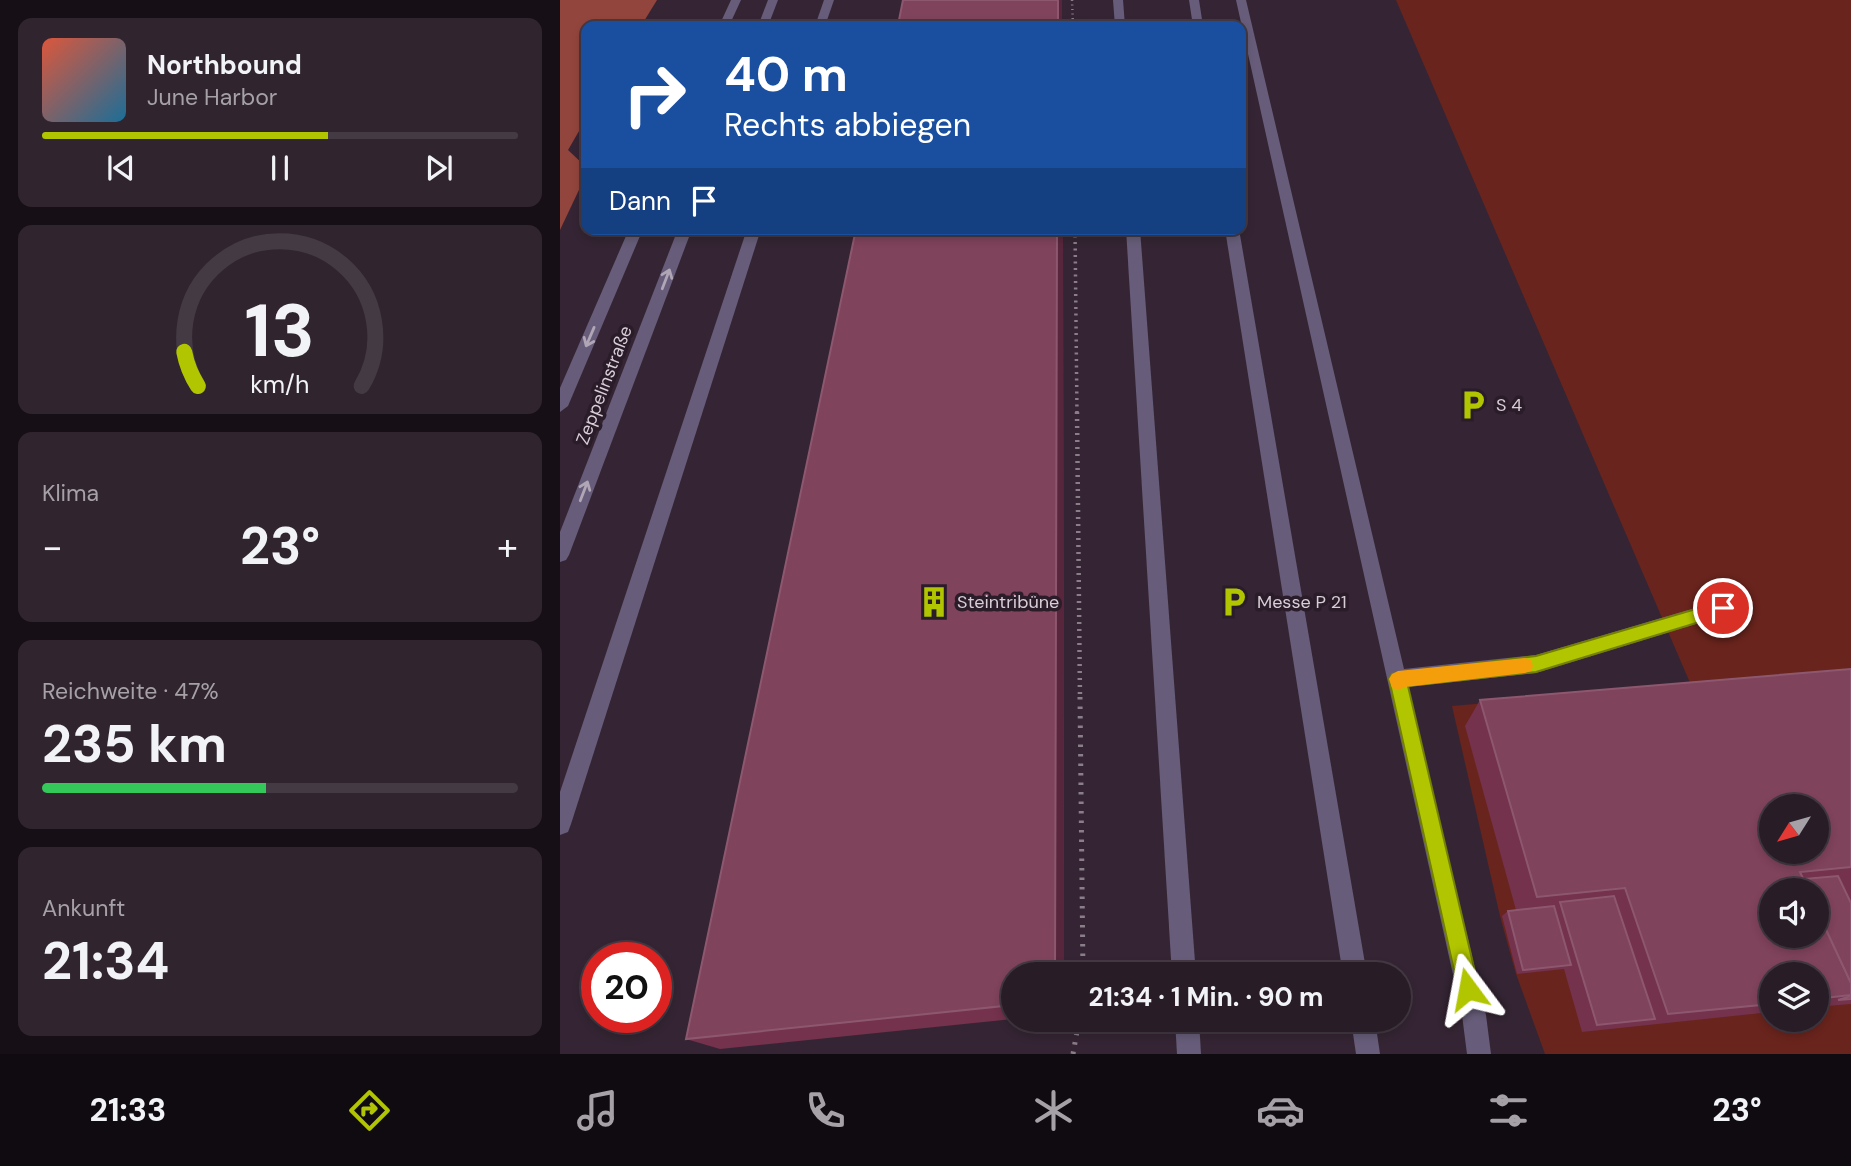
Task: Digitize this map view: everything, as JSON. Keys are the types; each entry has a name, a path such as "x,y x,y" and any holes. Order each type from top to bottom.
{"street":[{"path":"726,21 736,0"},
{"path":"765,21 773,0"},
{"path":"822,21 828,0"},
{"path":"1118,0 1120,21"},
{"path":"1194,0 1197,21"},
{"path":"1241,0 1246,21"},
{"path":"1246,22 1474,1015 1479,1054"},
{"name":"Zeppelinstraße","path":"560,406 633,235"},
{"name":"Zeppelinstraße","path":"560,555 683,235"},
{"path":"560,824 752,235"},
{"path":"1133,235 1183,962"},
{"path":"1233,235 1353,962"},
{"path":"1398,679 1536,664 1723,608"},
{"path":"1188,1032 1189,1054"},
{"path":"1365,1032 1368,1054"}],"path":[{"path":"1072,0 1073,21"},
{"path":"1075,235 1083,962"},
{"path":"1073,1054 1077,1032"}],"shaded area":[{"path":"560,0 657,0 644,21 581,21 581,128 568,150 581,162 581,186 560,230"},
{"path":"1396,0 1851,0 1851,694 1466,726 1759,1001 1759,1032 1829,1032 1829,962 1816,962 1816,948 1829,948 1829,914 1851,961 1851,1054 1545,1054 1516,974 1500,916 1452,706 1691,685"}],"building":[{"path":"903,0 1058,0 1058,21 899,21"},
{"name":"Steintribüne","path":"855,235 1057,235 1055,962 1001,962 1001,1006 686,1039"},
{"path":"1851,669 1851,867 1800,872 1803,878 1759,878 1759,948 1829,948 1829,936 1851,983 1851,995 1829,998 1829,962 1759,962 1759,1005 1668,1014 1625,888 1537,897 1480,700"},
{"path":"1838,876 1851,903 1851,983 1829,936 1829,878 1815,878"},
{"path":"1614,896 1655,1019 1597,1025 1560,902"},
{"path":"1554,906 1571,965 1523,970 1508,911"}],"slow traffic":[{"path":"1399,682 1398,679 1525,666"}],"place":[{"name":"S 4","path":"1473,405"},
{"name":"Steintribüne","path":"934,602"},
{"name":"Messe P 21","path":"1234,602"}],"route":[{"path":"1468,989 1398,679 1536,664 1723,608"}]}
